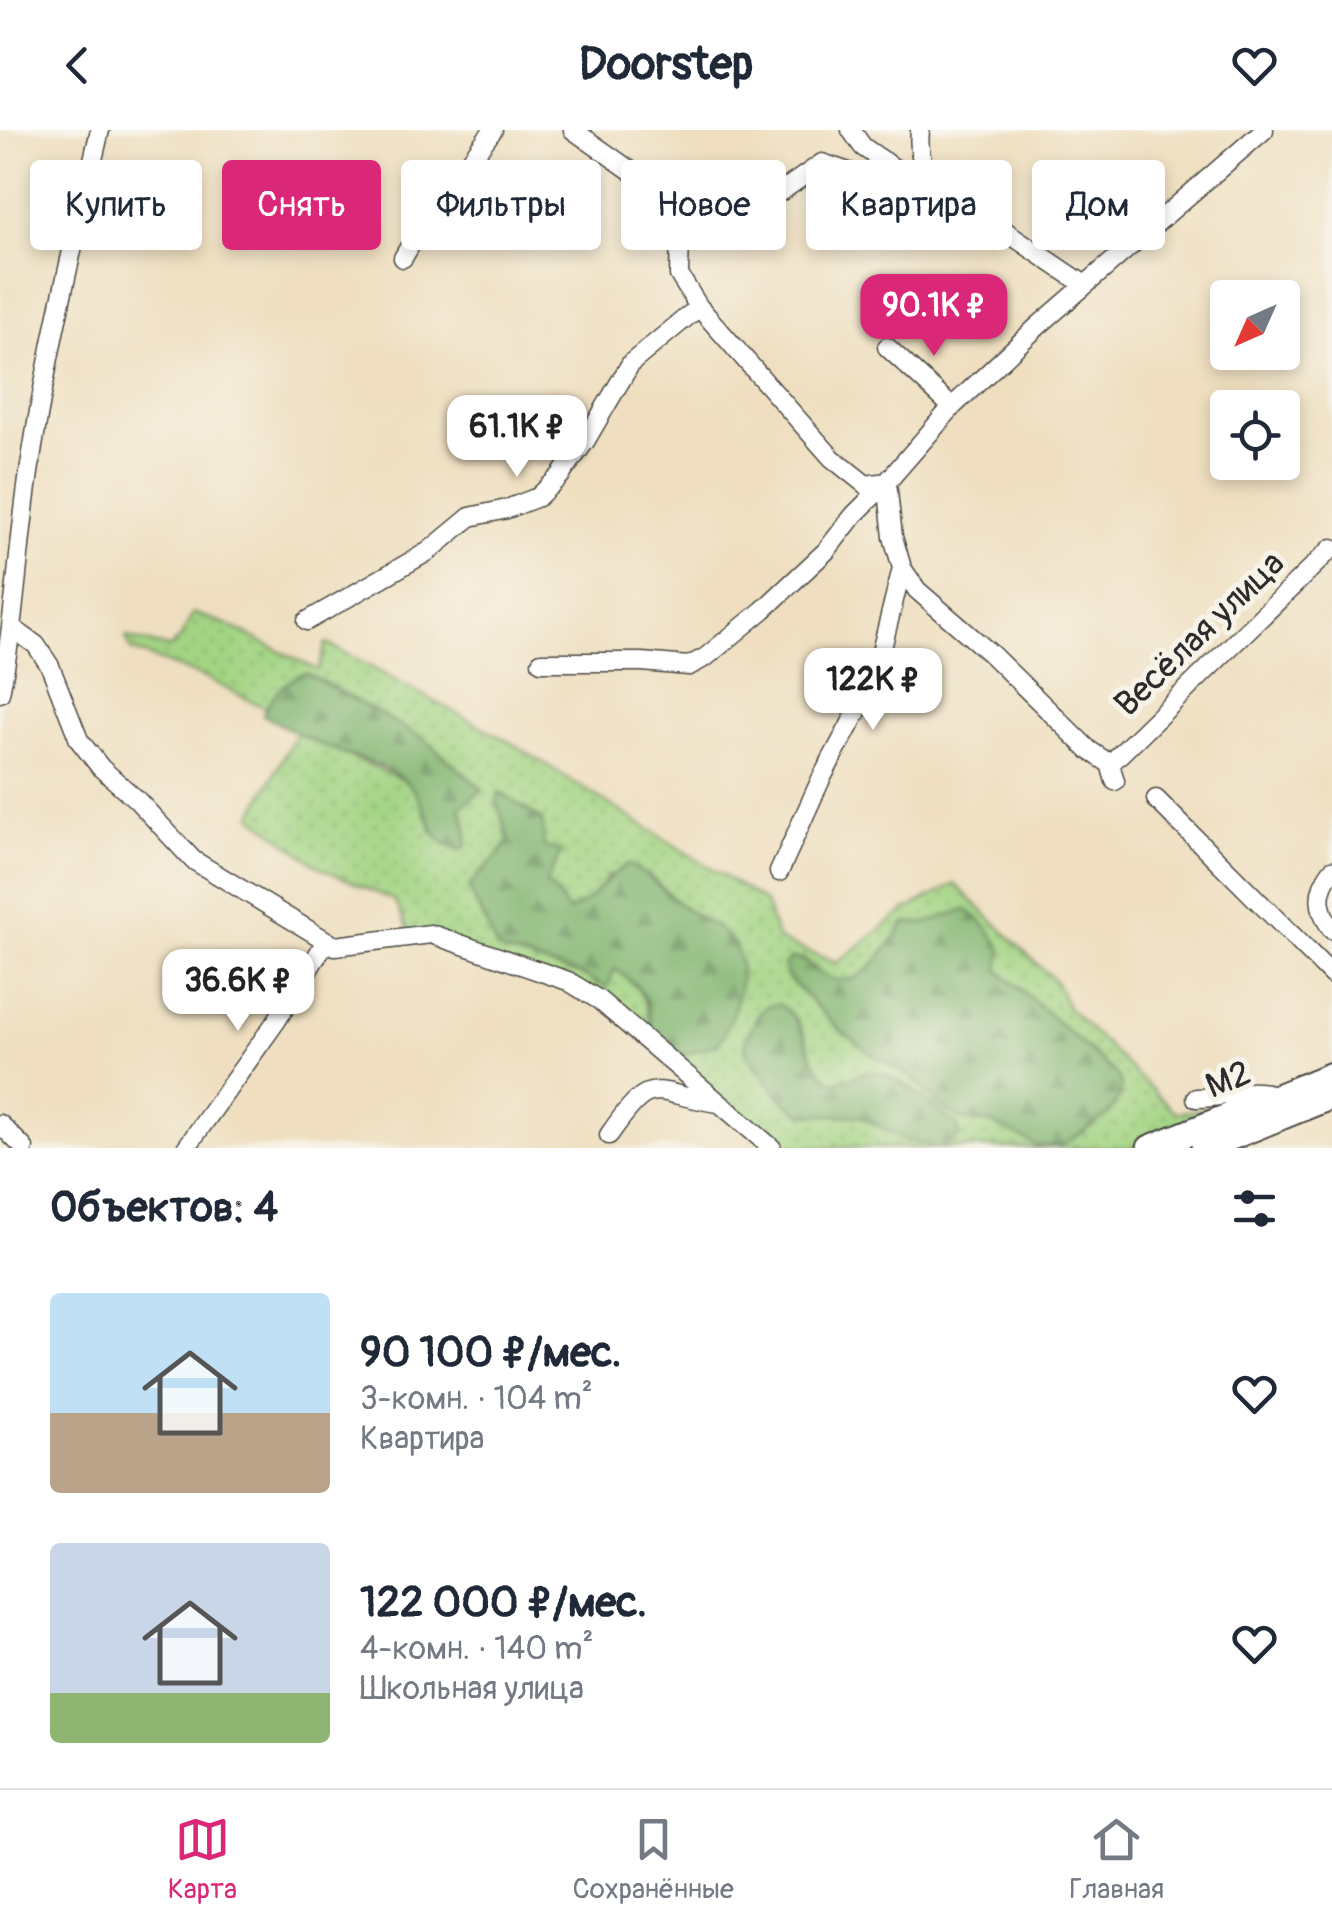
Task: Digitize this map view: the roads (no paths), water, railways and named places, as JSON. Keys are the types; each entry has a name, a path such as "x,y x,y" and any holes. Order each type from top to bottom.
{"highway":[{"name":"М2","path":"1150,1148 1332,1076"},
{"path":"1204,1148 1332,1096"}],"street":[{"path":"0,693 30,466 70,259 100,130"},
{"path":"404,258 422,225 493,130"},
{"path":"573,130 621,164"},
{"path":"851,130 863,148 884,160"},
{"path":"920,130 922,160"},
{"path":"541,662 689,666 706,657 826,551 952,407 1264,130"},
{"path":"1012,239 1085,285"},
{"path":"680,250 679,275 698,307 832,458 866,485 887,482"},
{"path":"306,622 429,551 470,518 507,510 538,497 560,476 586,440 631,363 698,307"},
{"path":"888,347 952,407"},
{"path":"779,872 821,779 874,680 902,568 893,537 887,482"},
{"name":"Весёлая улица","path":"902,568 917,590 991,654 1112,772 1332,548"},
{"path":"11,627 36,646 50,666 79,740 101,768 194,860 282,912 325,943 351,946 431,934 568,980 599,1000 772,1148"},
{"path":"1156,799 1332,975"},
{"path":"1332,870 1323,882 1320,903 1332,930"},
{"path":"186,1148 277,1020 325,943"},
{"path":"609,1135 644,1092 659,1090 720,1103"},
{"path":"1196,1098 1259,1090 1277,1096"},
{"path":"0,1124 24,1148"}]}
